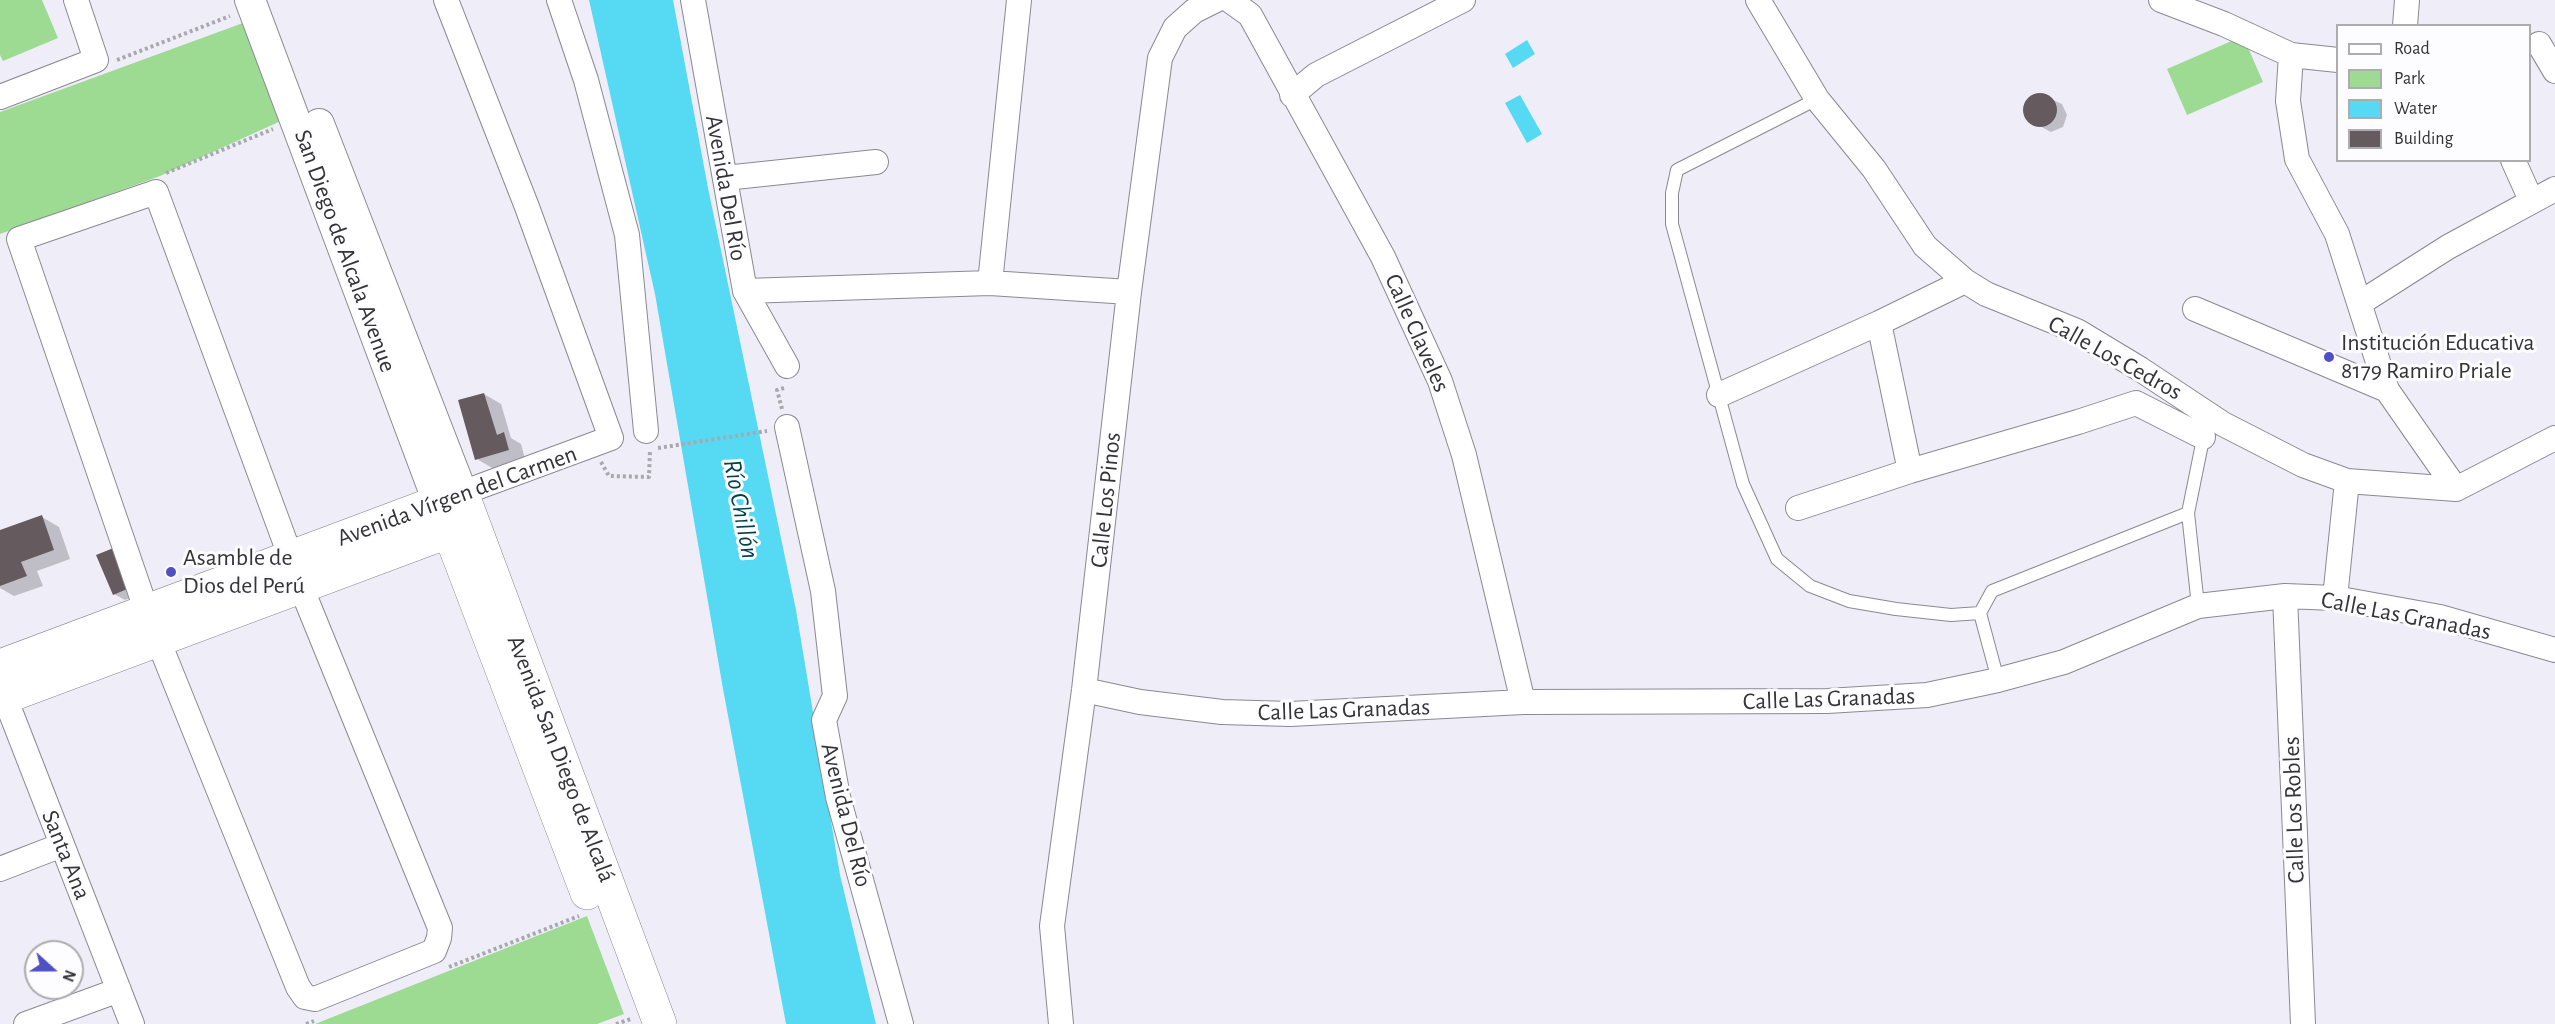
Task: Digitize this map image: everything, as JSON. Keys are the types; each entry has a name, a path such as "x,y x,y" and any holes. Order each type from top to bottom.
{"main road":[{"name":"Avenida Vírgen del Carmen","path":"1,687 153,626 456,512"},
{"name":"Avenida San Diego de Alcalá","path":"456,512 626,964 637,1022"}],"street":[{"path":"0,97 103,61 76,0"},
{"name":"Avenida Vírgen del Carmen","path":"446,0 527,207 611,438 456,512"},
{"path":"559,0 586,80 627,235 651,443"},
{"name":"Avenida Del Río","path":"693,0 745,291 787,366"},
{"path":"990,283 1019,0"},
{"name":"Calle Los Pinos","path":"1061,1024 1052,926 1084,690 1129,292 1160,58 1175,28 1194,11 1216,0"},
{"name":"Calle Claveles","path":"1229,0 1250,15 1383,257 1440,381 1464,455 1523,702"},
{"path":"1292,95 1316,75 1463,0"},
{"name":"Calle Los Cedros","path":"1758,0 1817,99 1874,169 1925,246 1965,281 1986,294 2077,331 2208,412 2223,424 2303,465 2347,481 2456,489"},
{"path":"2161,0 2224,24 2291,55 2336,60"},
{"path":"2405,24 2407,0"},
{"name":"San Diego de Alcala Avenue","path":"258,2 456,512"},
{"path":"2541,44 2555,71"},
{"path":"2291,55 2289,100 2297,159 2337,234 2387,390 2456,489 2555,438"},
{"path":"725,178 876,162"},
{"path":"2514,162 2531,200"},
{"path":"2360,303 2448,247 2555,189"},
{"path":"156,192 296,572 440,928 434,951 315,999 305,997 298,987 153,626 19,240 156,192"},
{"path":"1719,396 1965,281"},
{"path":"745,291 990,283 1129,292"},
{"path":"2195,309 2387,390"},
{"path":"1879,323 1910,471"},
{"path":"1798,508 1910,471 2136,403 2203,437"},
{"name":"Avenida Del Río","path":"782,428 823,591 834,696 824,720 838,797 901,1024"},
{"path":"2335,598 2347,481"},
{"name":"Calle Las Granadas","path":"1084,690 1140,702 1222,712 1278,714 1523,702 1827,701 1927,695 1998,680 2064,662 2198,606 2285,596 2335,598 2440,617 2555,650"},
{"name":"Calle Los Robles","path":"2285,596 2303,1024"},
{"name":"Santa Ana","path":"1,687 132,1024"},
{"path":"0,869 62,845"},
{"path":"26,1024 119,990"}],"lane":[{"path":"1817,99 1677,170 1672,193 1672,224 1743,484 1778,559 1810,586 1849,601 1896,609 1952,615 1980,613"},
{"path":"2198,606 2188,513 2208,412"},
{"path":"1998,680 1980,613 1992,591 2188,513"}],"path":[{"path":"103,61 258,2"},
{"path":"609,477 649,477 651,443 782,428"}],"green space":[{"path":"0,0 42,0 58,38 3,61 0,55"},
{"path":"243,23 283,120 160,176 0,234 0,112"},
{"path":"2243,36 2263,82 2187,115 2167,69"},
{"path":"587,916 624,1014 597,1024 315,1024"}],"water":[{"name":"Río Chillón","path":"589,0 673,0 708,188 796,610 840,875 876,1024 786,1024 723,689 655,294"},
{"path":"1527,40 1535,54 1513,68 1505,54"},
{"path":"1520,95 1542,134 1527,143 1505,103"}],"building":[{"path":"2040,93 2052,98 2057,110 2052,122 2040,127 2028,122 2023,110 2028,98"},
{"path":"484,393 497,435 504,432 509,450 475,460 458,400"},
{"path":"42,515 54,550 21,562 27,576 0,586 0,530"},
{"path":"116,547 132,587 113,595 96,555"}],"place":[{"name":"Institución Educativa 8179 Ramiro Priale","path":"2329,357"},
{"name":"Asamble de Dios del Perú","path":"171,572"}]}
